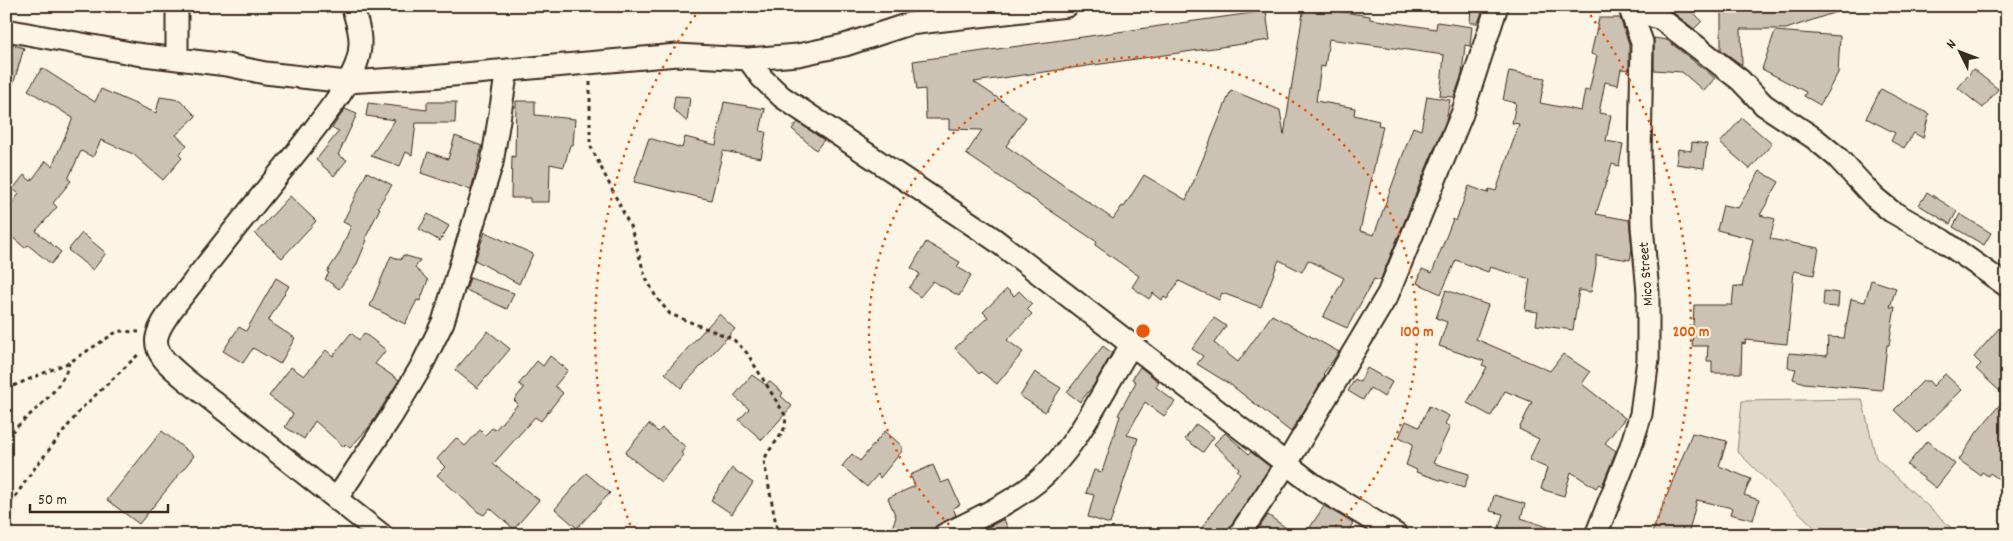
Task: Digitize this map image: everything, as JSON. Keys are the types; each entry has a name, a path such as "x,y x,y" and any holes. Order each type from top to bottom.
{"street":[{"path":"177,6 177,58"},
{"path":"352,6 361,30 360,48 356,65 347,82 318,125 164,321 157,337 157,347 164,359 185,379 382,535"},
{"path":"6,30 136,54 227,65 265,73 347,82 678,55 748,59 798,55 845,45 909,24 1067,6"},
{"path":"1239,535 1287,463 1388,294 1462,114 1497,6"},
{"path":"1630,7 1661,19 1740,80 1764,105 1814,138 1837,157 1874,197 1891,211 1942,240 2007,286"},
{"name":"Mico Street","path":"1596,535 1642,414 1648,359 1648,292 1642,226 1641,177 1642,42 1630,7"},
{"path":"748,59 762,78 782,97 994,239 1314,484 1397,535"},
{"path":"337,498 392,417 421,367 443,322 492,162 507,70"},
{"path":"944,535 1010,502 1038,481 1062,454 1078,431 1132,344"}],"path":[{"path":"582,63 588,75 591,90 590,145 631,228 645,276 656,297 670,314 733,339 748,353 785,415 787,424 785,431 767,452 764,461 778,535"},
{"path":"6,389 70,362 118,331 131,330 157,337"},
{"path":"6,510 34,469 82,408 157,337"},
{"path":"6,438 56,387 65,375 70,362"}],"shaded area":[{"path":"1862,399 1876,458 1959,535 1818,535 1819,532 1737,451 1742,401"}],"building":[{"path":"1304,6 1436,29 1437,22 1472,27 1470,46 1465,45 1462,74 1454,97 1440,96 1444,55 1329,39 1325,67 1321,66 1316,101 1355,108 1354,115 1379,121 1378,125 1383,126 1360,231 1374,235 1413,127 1421,130 1427,96 1450,100 1446,120 1380,281 1374,279 1347,328 1323,317 1344,278 1308,260 1302,272 1279,260 1261,307 1222,293 1219,300 1179,281 1167,299 1164,297 1162,300 1153,293 1149,299 1132,287 1139,276 1095,245 1097,242 966,154 982,130 949,129 949,119 926,119 925,89 917,90 913,61 1266,11 1270,40 974,82 1026,117 1006,146 1113,219 1122,206 1124,207 1144,175 1186,200 1231,90 1280,110 1284,135"},
{"path":"1471,6 1484,6 1478,23 1470,23"},
{"path":"1665,6 1687,6 1702,21 1694,29"},
{"path":"1721,6 1845,6 1845,9 1786,29 1741,29 1742,65 1721,50"},
{"path":"1599,18 1620,18 1629,44 1629,70 1621,69 1618,85 1605,82 1599,113 1611,115 1606,141 1623,144 1619,166 1612,164 1596,214 1629,220 1632,249 1630,260 1596,255 1591,292 1579,290 1573,330 1536,325 1538,312 1525,310 1530,279 1490,267 1488,272 1456,260 1441,294 1417,283 1422,269 1432,273 1453,219 1456,221 1469,186 1488,193 1489,189 1496,191 1519,124 1512,123 1516,103 1503,100 1509,71 1545,78 1540,103 1581,111 1585,90 1589,91 1597,56 1591,54"},
{"path":"1775,31 1840,36 1838,73 1820,105 1804,96 1806,92 1762,69"},
{"path":"1654,38 1667,40 1715,78 1704,91 1682,72 1654,70"},
{"path":"6,43 24,48 10,95 6,95"},
{"path":"42,68 95,102 101,89 156,113 160,97 180,100 196,116 176,135 187,145 179,155 182,158 163,180 133,154 101,140 93,157 81,151 68,179 71,181 53,203 57,207 36,231 61,252 51,264 28,245 25,248 6,232 6,211 19,194 13,189 24,175 31,181 46,161 52,166 73,118 28,90"},
{"path":"1973,69 1998,89 1983,108 1958,88"},
{"path":"1881,89 1929,114 1923,138 1914,133 1904,148 1891,141 1895,133 1866,118"},
{"path":"675,96 690,97 687,122 673,109"},
{"path":"516,101 535,101 535,115 575,119 573,145 570,145 564,167 550,164 549,202 530,202 530,198 511,198 512,156 515,157"},
{"path":"427,102 456,102 455,123 416,123 412,155 406,152 400,166 371,156 395,120 366,116 368,103 427,110"},
{"path":"724,102 765,109 760,131 766,132 761,158 723,151 711,200 634,182 649,138 682,148 685,137 716,145"},
{"path":"345,109 357,114 338,155 347,160 334,176 316,160 339,131 332,128"},
{"path":"1742,118 1772,144 1750,169 1720,143"},
{"path":"798,122 824,140 816,150 792,129"},
{"path":"455,136 482,146 471,190 421,173 428,152 448,159"},
{"path":"1692,142 1707,144 1704,168 1676,164 1678,149 1691,151"},
{"path":"1760,171 1779,182 1760,215 1775,219 1770,239 1819,248 1814,275 1794,271 1787,344 1746,340 1745,344 1742,343 1741,373 1712,373 1712,361 1707,361 1708,346 1692,346 1694,305 1732,305 1734,286 1742,287 1753,239 1717,230 1723,205 1738,208"},
{"path":"367,172 392,185 378,207 380,208 365,239 367,240 356,266 339,289 325,279 329,273 327,272 339,254 351,226 343,222"},
{"path":"1927,192 1957,211 1950,224 1919,205"},
{"path":"290,196 316,221 282,258 255,234"},
{"path":"428,214 449,226 440,241 419,229"},
{"path":"1960,214 1991,233 1984,245 1953,227"},
{"path":"485,232 533,254 519,284 475,260"},
{"path":"82,233 106,253 93,270 68,250"},
{"path":"926,242 960,262 957,267 971,275 959,296 933,281 920,297 909,288 920,274 911,268"},
{"path":"403,255 420,260 415,268 428,280 420,301 417,300 405,324 370,306 391,256 401,260"},
{"path":"276,278 289,286 268,321 295,338 280,364 253,348 243,363 223,351 239,327 246,331"},
{"path":"470,278 514,293 507,309 466,290"},
{"path":"1871,280 1896,288 1890,307 1895,307 1889,345 1887,345 1882,390 1804,383 1793,379 1796,369 1788,368 1789,353 1827,356 1828,337 1844,338 1851,299 1865,302"},
{"path":"1007,289 1014,296 1019,291 1032,304 1027,309 1032,314 1007,340 1023,352 997,384 981,372 979,374 955,348 988,317 983,312"},
{"path":"1446,290 1488,305 1476,339 1550,371 1563,354 1590,372 1582,384 1625,418 1605,443 1616,451 1602,486 1599,484 1596,488 1571,472 1564,496 1541,489 1547,468 1529,460 1539,439 1519,429 1532,402 1505,391 1491,416 1467,403 1487,367 1482,365 1484,361 1439,346 1447,322 1436,318"},
{"path":"1824,291 1839,293 1838,307 1823,306"},
{"path":"719,314 735,329 681,388 665,373"},
{"path":"1272,315 1339,352 1323,374 1325,376 1291,432 1231,385 1197,364 1203,356 1192,349 1214,318 1226,326 1214,343 1238,362"},
{"path":"2007,319 2007,485 1990,473 1988,476 1982,472 1980,475 1959,460 1977,432 2006,397 1976,369 1981,364 1974,357"},
{"path":"488,331 510,349 477,388 455,370"},
{"path":"351,333 359,340 364,333 386,350 375,364 399,380 370,426 350,448 345,444 344,447 315,421 304,439 285,427 293,414 269,396 291,367 304,376 326,350 333,356"},
{"path":"1103,346 1112,353 1093,386 1080,402 1067,392"},
{"path":"550,356 568,370 555,386 563,393 541,421 535,417 493,464 539,500 514,529 490,508 484,515 478,512 437,475 445,467 437,459 456,438 465,446 480,430 485,435 492,428 495,430 518,404 514,400 524,388 519,384 537,361 543,366"},
{"path":"1140,367 1159,382 1156,387 1175,402 1164,416 1145,402 1127,435 1138,438 1110,524 1088,517 1094,495 1086,493 1094,470 1102,472 1120,416 1118,415 1136,382 1132,379"},
{"path":"1367,368 1392,382 1384,397 1370,388 1363,400 1348,391 1355,379 1360,382"},
{"path":"1035,372 1061,388 1045,412 1020,396"},
{"path":"1945,374 1962,390 1918,433 1894,410 1923,381 1929,381 1933,386"},
{"path":"752,375 766,385 769,381 783,393 781,396 792,406 762,440 739,420 749,409 734,396"},
{"path":"1429,406 1449,416 1445,424 1450,427 1433,463 1469,474 1464,488 1416,472 1417,470 1406,465 1413,444 1399,437 1406,421 1419,427"},
{"path":"649,424 658,432 662,428 686,447 681,453 684,455 661,482 625,453"},
{"path":"1196,424 1214,437 1203,452 1185,439"},
{"path":"162,431 194,456 139,524 107,500"},
{"path":"885,431 902,446 902,451 880,478 878,474 867,487 842,466 852,454 860,461"},
{"path":"1225,433 1249,454 1251,452 1270,467 1229,528 1227,535 1197,535 1240,473 1237,471 1239,468 1214,444"},
{"path":"1692,433 1727,441 1719,466 1751,479 1744,495 1759,500 1753,520 1730,514 1732,508 1697,500 1688,535 1651,535"},
{"path":"1927,441 1955,464 1936,488 1907,465"},
{"path":"933,465 941,483 949,480 960,505 953,508 956,515 922,535 903,535 891,530 896,517 888,498 915,486 910,475"},
{"path":"732,468 753,483 732,514 711,500"},
{"path":"586,473 610,493 577,528 555,509"},
{"path":"1494,495 1525,504 1521,518 1562,532 1562,535 1497,535 1503,514 1490,511"},
{"path":"1324,506 1353,523 1346,535 1305,535"},
{"path":"1268,515 1296,535 1254,535"},
{"path":"1004,519 1009,531 1001,535 973,535"}]}
